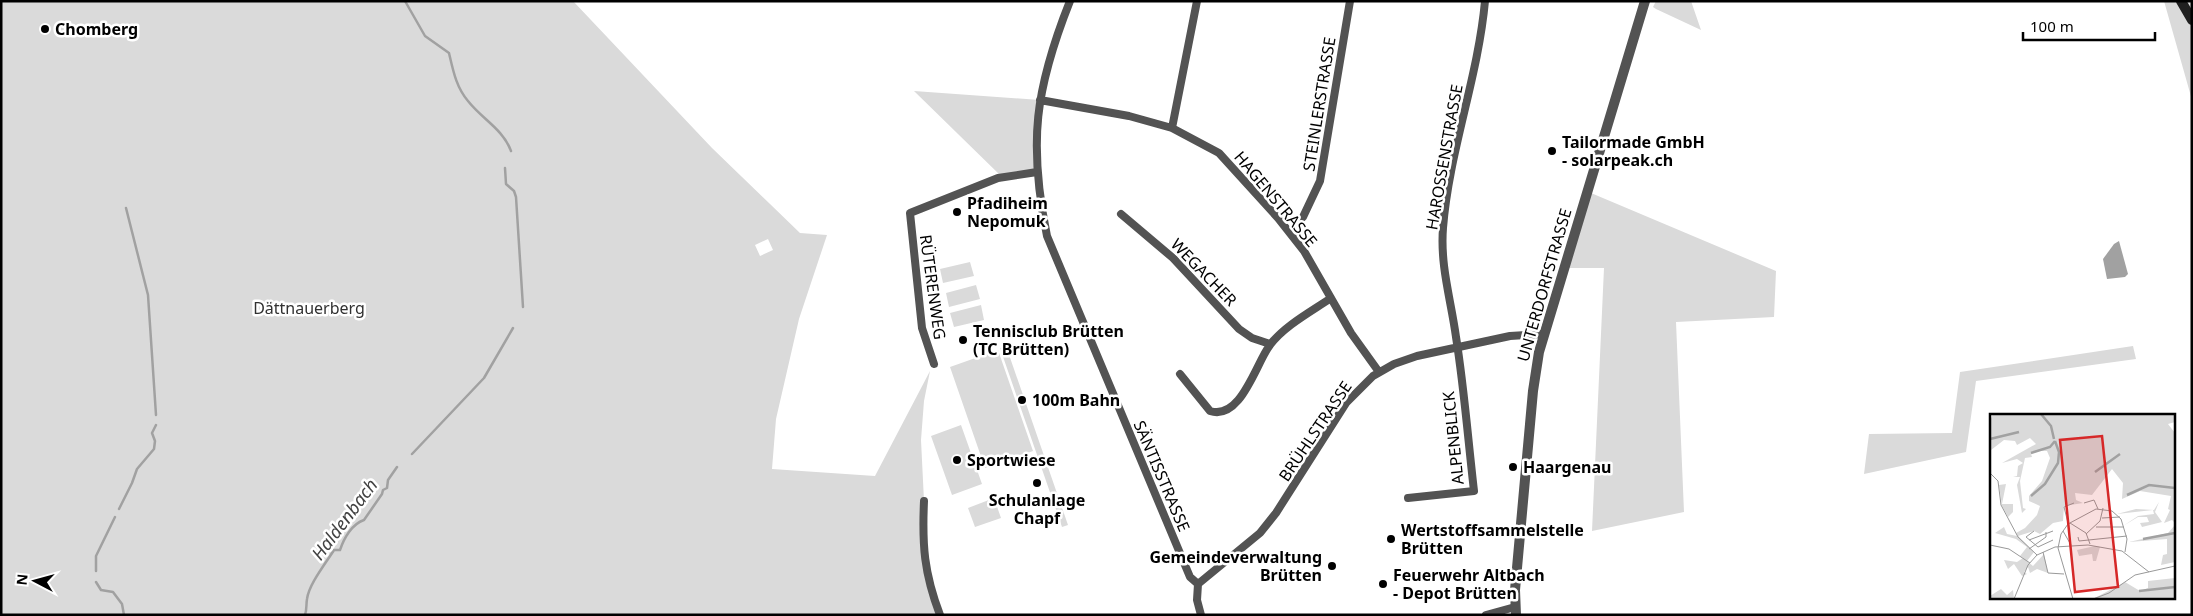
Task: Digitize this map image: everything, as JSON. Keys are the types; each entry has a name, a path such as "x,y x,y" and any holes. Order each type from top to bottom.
{"main road":[{"path":"2181,1 2192,20"}],"street":[{"name":"SÄNTISSTRASSE","path":"1070,1 1048,62 1040,100 1036,133 1039,196 1047,236 1190,577 1198,584"},
{"path":"1172,128 1197,1"},
{"name":"STEINLERSTRASSE","path":"1290,232 1303,217 1320,181 1350,1"},
{"name":"HAROSSENSTRASSE","path":"1457,348 1444,279 1444,224 1480,37 1485,1"},
{"name":"UNTERDORFSTRASSE","path":"1516,611 1533,391 1543,334 1645,1"},
{"name":"HAGENSTRASSE","path":"1040,100 1129,116 1172,128 1219,153 1290,232 1304,251 1351,333 1379,372"},
{"name":"RÜTERENWEG","path":"934,364 922,328 910,213 998,178 1037,172"},
{"name":"WEGACHER","path":"1121,214 1173,258 1239,329 1252,338 1270,344"},
{"path":"1180,374 1210,411 1223,412 1246,390 1270,344 1299,319 1331,298"},
{"name":"BRÜHLSTRASSE","path":"1198,584 1260,533 1276,513 1353,395 1379,372 1394,364 1417,356 1510,336 1543,334"},
{"name":"ALPENBLICK","path":"1408,498 1474,491 1457,348"},
{"path":"924,501 923,556 927,576 940,615"},
{"path":"1198,584 1196,600 1202,615"},
{"path":"1486,615 1516,611"}],"green space":[{"name":"Dättnauerberg","path":"1,1 573,1 712,148 800,233 827,235 799,319 776,419 772,469 875,476 930,371 924,401 921,440 924,501 923,535 940,615 1,615","holes":["768,239 773,250 760,256 755,245"]},
{"path":"1656,1 1691,1 1701,30 1656,9 1653,7"},
{"path":"2164,1 2192,1 2192,100"},
{"path":"914,91 1040,100 1037,172 1002,177"},
{"path":"1591,193 1776,271 1774,317 1676,322 1684,512 1592,531 1604,268 1569,268"},
{"path":"970,262 974,276 943,283 940,269"},
{"path":"976,285 980,299 949,307 946,293"},
{"path":"981,305 984,320 954,327 950,313"},
{"name":"100m Bahn","path":"1006,346 1068,525 1062,527 1000,348"},
{"path":"2133,346 2136,359 1976,381 1966,452 1864,474 1869,434 1952,433 1960,372"},
{"path":"998,350 1033,451 985,468 950,367"},
{"name":"Sportwiese","path":"961,425 982,484 952,495 931,436"},
{"path":"994,498 1001,518 975,527 968,508"}],"shaded area":[{"path":"2119,241 2128,274 2125,277 2107,279 2103,259 2114,244"}],"waterway":[{"name":"Haldenbach","path":"405,1 425,36 449,53 456,78 464,96 498,130 511,151"},
{"name":"Haldenbach","path":"505,168 506,184 514,191 516,197 523,307"},
{"path":"126,208 148,295 156,415"},
{"name":"Haldenbach","path":"412,454 484,378 513,328"},
{"path":"119,509 137,469 154,449 155,441 152,433 156,425"},
{"name":"Haldenbach","path":"305,615 308,593 318,574 334,550 340,550 352,528 364,520 383,490 387,488 388,480 397,467"},
{"path":"96,571 96,556 115,517"},
{"path":"96,582 101,590 113,592 122,604 124,615"}],"place":[{"name":"Chomberg","path":"45,29"},
{"name":"Tailormade GmbH - solarpeak.ch","path":"1552,151"},
{"name":"Pfadiheim Nepomuk","path":"957,212"},
{"name":"Tennisclub Brütten (TC Brütten)","path":"963,340"},
{"name":"100m Bahn","path":"1022,400"},
{"name":"Sportwiese","path":"957,460"},
{"name":"Haargenau","path":"1513,467"},
{"name":"Schulanlage Chapf","path":"1037,483"},
{"name":"Wertstoffsammelstelle Brütten","path":"1391,539"},
{"name":"Gemeindeverwaltung Brütten","path":"1332,566"},
{"name":"Feuerwehr Altbach - Depot Brütten","path":"1383,584"}]}
